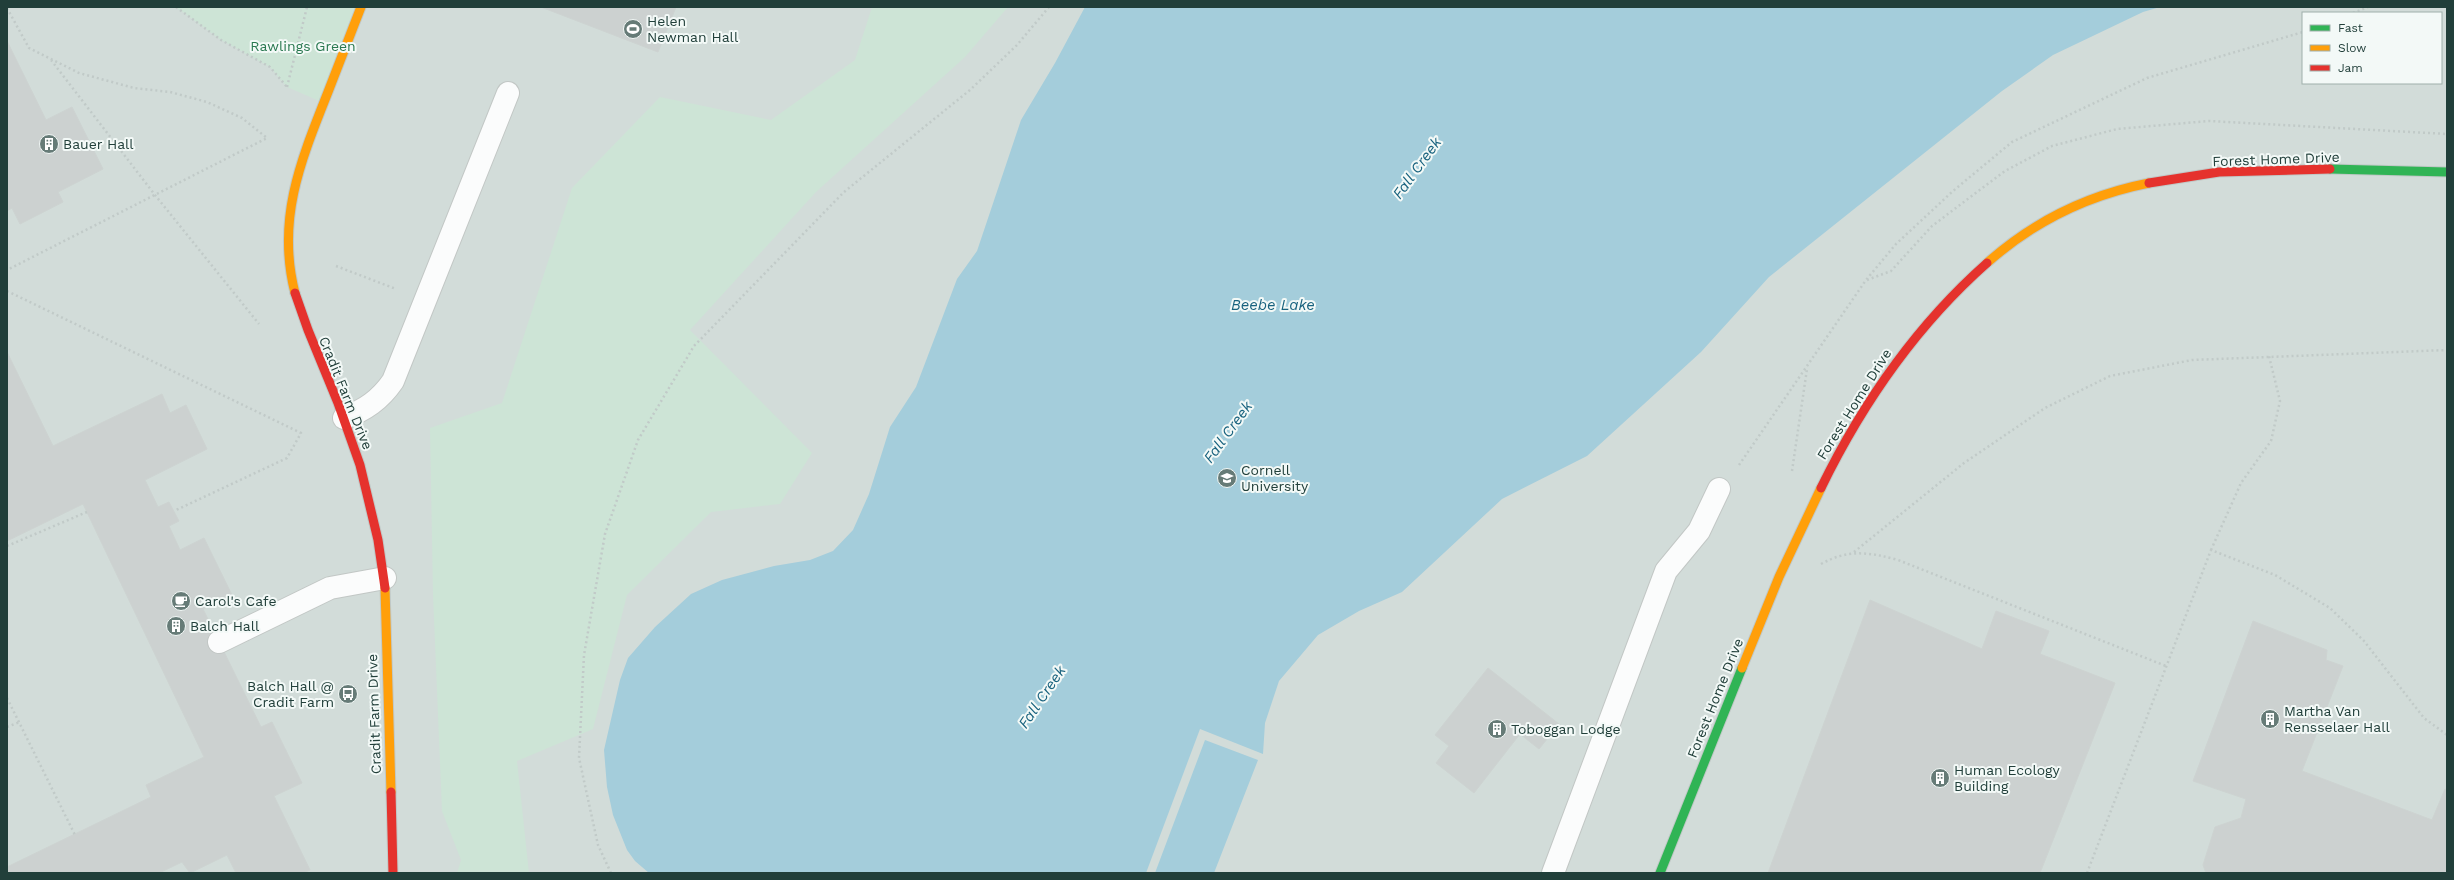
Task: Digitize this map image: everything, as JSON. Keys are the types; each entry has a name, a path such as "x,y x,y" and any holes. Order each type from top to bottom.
{"street":[{"name":"Cradit Farm Drive","path":"361,7 310,135 299,172 288,226 289,263 294,291 305,328 344,418 366,490 385,578 393,873"},
{"name":"Forest Home Drive","path":"1660,873 1780,570 1813,500 1844,443 1876,390 1908,345 1952,296 1996,253 2041,221 2088,199 2142,184 2193,176 2255,170 2447,172"}],"lane":[{"path":"344,418 365,410 387,391 393,381 508,93"},
{"path":"1553,873 1666,571 1699,531 1719,489"},
{"path":"219,642 330,588 385,578"}],"path":[{"path":"176,7 221,40 270,67 287,87 307,7"},
{"path":"611,873 598,845 579,758 584,655 605,534 638,440 694,346 844,192 970,90 1017,45 1049,7"},
{"path":"2356,12 2368,7"},
{"path":"7,8 29,48 79,73 120,85 170,92 207,102 242,118 267,138 7,270"},
{"path":"1719,489 1746,457 1866,280 1896,244 1953,191 2012,142 2147,78 2302,32"},
{"path":"49,58 155,195 259,324"},
{"path":"336,266 426,300"},
{"path":"7,290 300,433 287,458 174,511"},
{"path":"1854,552 1964,462 2045,408 2104,380 2192,360 2447,350"},
{"path":"2087,873 2211,550 2241,483 2271,441 2280,401 2269,356"},
{"path":"1792,473 1807,367"},
{"path":"7,546 87,512"},
{"path":"2211,550 2275,575 2330,608 2364,641 2424,718 2447,735"},
{"path":"1815,567 1833,558 1854,552 1871,552 1898,560 2166,666"},
{"path":"7,698 75,835"},
{"path":"7,727 20,722"}],"shaded area":[{"name":"Cornell University","path":"7,7 2447,7 2447,873 7,873"}],"green space":[{"name":"Rawlings Green","path":"176,7 361,7 324,103 287,87 270,67 221,40"},
{"path":"872,7 1008,7 965,57 816,192 690,330 812,453 780,504 711,512 627,595 593,729 517,761 529,873 457,873 461,860 442,811 433,595 430,428 502,403 572,188 660,97 771,120 855,60"}],"water":[{"name":"Beebe Lake","path":"1085,7 2160,7 2143,12 2053,55 2002,91 1769,277 1701,352 1587,456 1502,499 1402,592 1359,611 1318,635 1279,681 1265,723 1263,754 1200,729 1146,873 649,873 635,861 627,850 613,815 607,787 604,750 620,680 628,658 655,627 691,594 722,580 774,566 810,560 833,551 853,530 869,494 890,427 916,387 957,279 977,251 1021,120 1055,63"},
{"path":"1205,740 1258,760 1214,873 1155,873"}],"building":[{"name":"Helen Newman Hall","path":"541,7 676,7 658,52"},
{"name":"Bauer Hall","path":"7,41 46,120 72,107 103,169 58,192 63,202 20,224 12,208 7,211"},
{"name":"Balch Hall","path":"7,352 53,446 162,394 170,413 186,405 207,449 145,480 158,507 169,502 179,521 169,526 180,550 204,538 232,595 203,609 261,727 272,722 302,783 274,796 310,870 303,873 236,873 227,855 190,873 182,862 159,873 7,873 7,867 151,797 146,785 204,757 83,504 7,541"},
{"name":"Human Ecology Building","path":"1870,600 1982,649 1996,611 2049,631 2040,654 2115,683 2040,873 1768,873"},
{"name":"Martha Van Rensselaer Hall","path":"2253,621 2327,650 2326,660 2343,666 2302,771 2432,820 2445,789 2447,790 2447,873 2206,873 2203,865 2215,827 2241,818 2246,799 2193,781"},
{"name":"Toboggan Lodge","path":"1488,668 1559,724 1539,749 1520,734 1474,793 1436,763 1449,746 1435,735"}],"traffic: fast":[{"path":"2330,169 2447,172"},
{"path":"1660,873 1742,668"}],"traffic: slow":[{"path":"295,293 290,266 288,240 294,190 309,142 361,7"},
{"path":"1987,263 2024,234 2063,212 2105,195 2126,188 2149,183"},
{"path":"1742,668 1779,577 1821,488"},
{"path":"385,588 391,792"}],"traffic: jam":[{"path":"2149,183 2219,172 2330,169"},
{"path":"1821,488 1854,426 1893,367 1937,312 1987,263"},
{"path":"295,293 308,330 338,403 360,465 378,540 385,588"},
{"path":"391,792 393,873"}],"place":[{"name":"Helen Newman Hall","path":"633,29"},
{"name":"Bauer Hall","path":"49,144"},
{"name":"Cornell University","path":"1227,478"},
{"name":"Carol's Cafe","path":"181,601"},
{"name":"Balch Hall","path":"176,626"},
{"name":"Balch Hall @ Cradit Farm","path":"348,694"},
{"name":"Martha Van Rensselaer Hall","path":"2270,719"},
{"name":"Toboggan Lodge","path":"1497,729"},
{"name":"Human Ecology Building","path":"1940,778"}],"water label":[{"name":"Fall Creek","path":"1417,168"},
{"name":"Fall Creek","path":"1228,432"},
{"name":"Fall Creek","path":"1042,697"}]}
